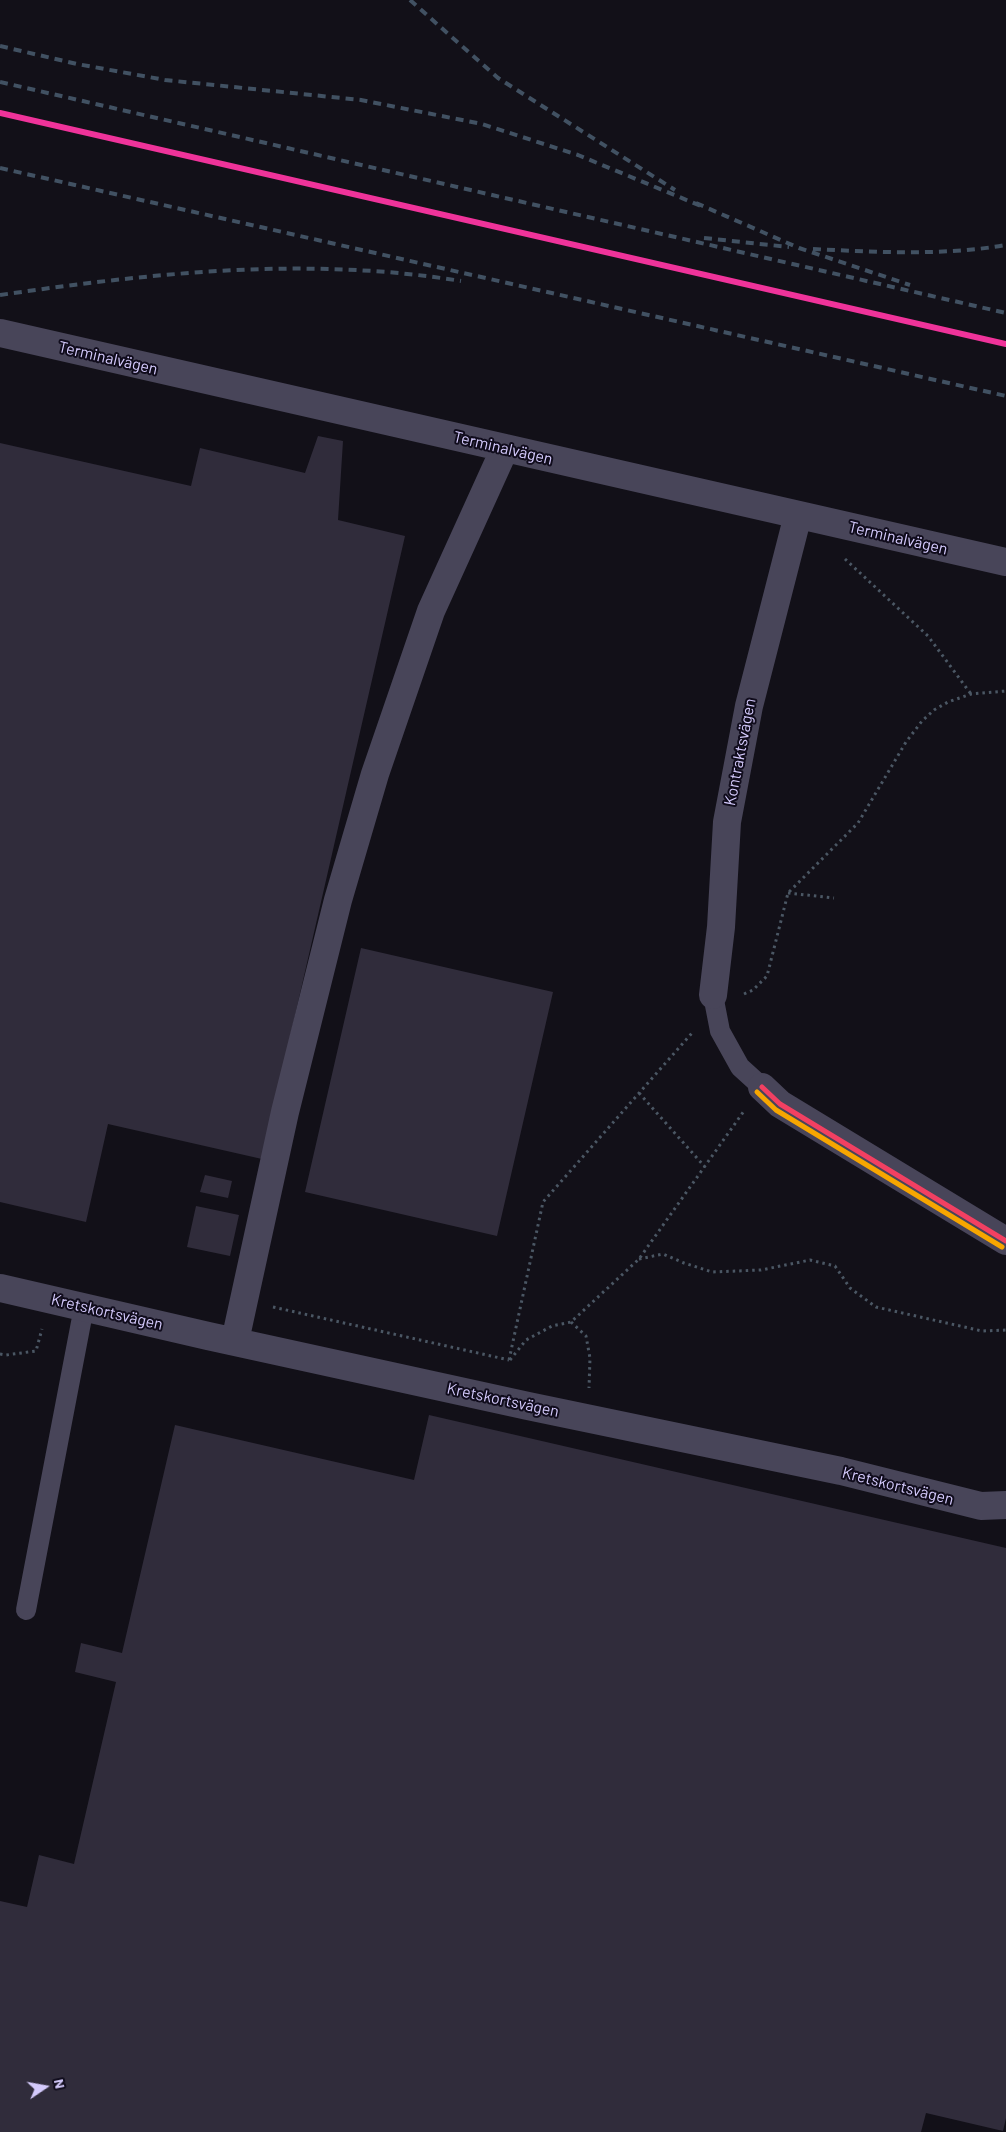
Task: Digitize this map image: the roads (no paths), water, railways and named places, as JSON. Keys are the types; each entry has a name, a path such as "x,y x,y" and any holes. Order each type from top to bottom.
{"street":[{"name":"Terminalvägen","path":"0,333 1006,562"},
{"path":"235,1340 285,1112 338,900 375,774 431,611 505,448"},
{"name":"Kontraktsvägen","path":"714,1001 721,927 726,822 749,706 798,515"},
{"path":"762,1087 780,1104 1006,1241"},
{"name":"Kretskortsvägen","path":"0,1288 586,1418 841,1471 981,1506 1006,1505"}],"lane":[{"path":"714,1001 720,1031 740,1067 762,1087"},
{"path":"26,1610 84,1307"}],"railway":[{"path":"410,0 498,78 675,190"},
{"path":"0,46 77,64 165,80 361,100 482,124 578,155 701,206"},
{"path":"0,82 1006,313"},
{"path":"0,168 1006,396"},
{"path":"696,203 799,248 910,285"},
{"path":"704,238 789,247"},
{"path":"813,249 934,252 1006,245"},
{"path":"0,295 115,280 230,270 346,270 461,281"}]}
